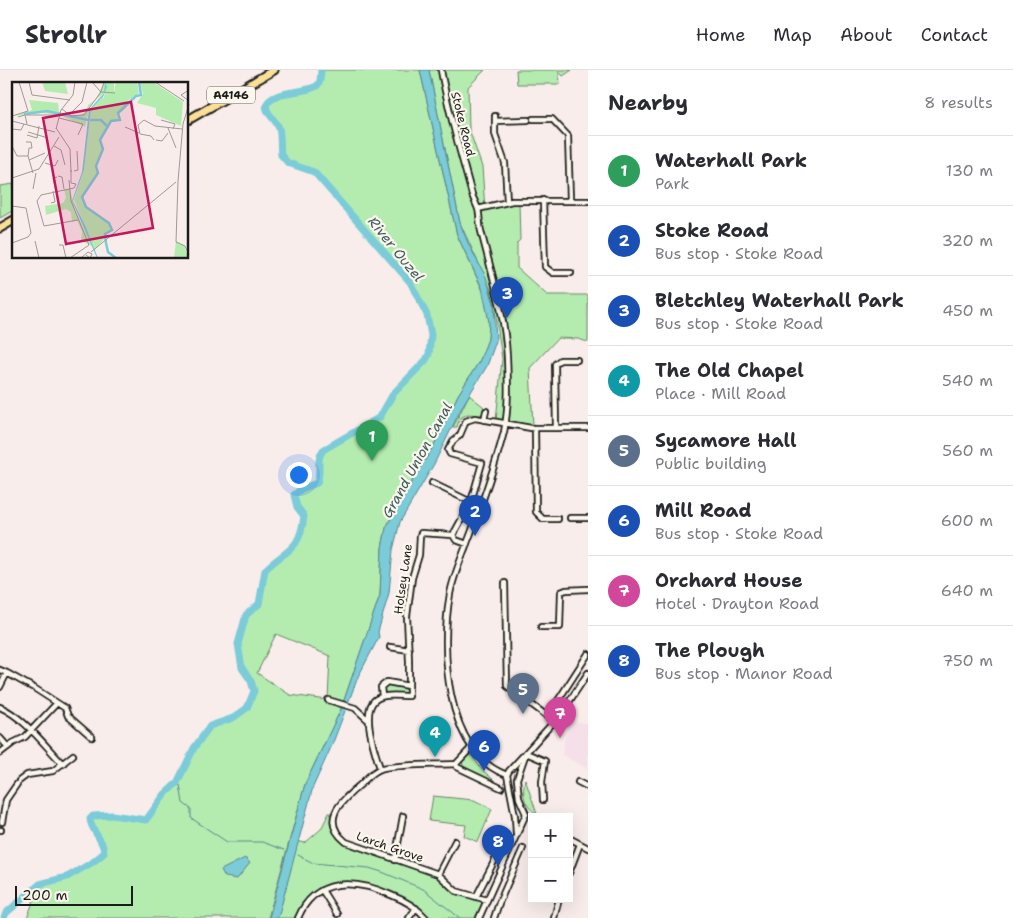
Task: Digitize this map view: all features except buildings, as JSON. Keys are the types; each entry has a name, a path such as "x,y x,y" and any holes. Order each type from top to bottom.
{"highway":[{"name":"A4146","path":"189,119 274,70"},
{"path":"0,228 12,221"}],"street":[{"name":"Stoke Road","path":"441,70 450,119 472,194 478,208 480,229 493,277 506,340 508,395 505,424 496,460 450,594 448,654 455,710 462,731 472,748 488,766 508,777"},
{"path":"507,202 505,163 495,134 495,118 552,119 568,136 570,200"},
{"path":"478,208 507,202 543,200 588,201"},
{"path":"543,200 545,267 553,273 571,273"},
{"path":"556,428 555,364 560,360 577,360"},
{"path":"484,420 486,411"},
{"path":"467,544 456,540 453,535 471,502 482,462 450,454 448,450 460,434 467,420 475,418 535,428 588,428"},
{"path":"535,428 536,512 543,519 558,519"},
{"path":"432,483 471,502"},
{"path":"570,518 588,518"},
{"name":"Holsey Lane","path":"409,686 408,596 419,555 420,535 421,533 453,535"},
{"path":"505,583 507,686 554,722"},
{"path":"541,627 560,627 559,597 562,591 588,589"},
{"path":"390,647 409,650"},
{"path":"548,716 588,654"},
{"path":"0,670 57,703 92,737"},
{"path":"0,687 7,673"},
{"path":"516,834 515,816 508,777 511,769 571,701 588,673"},
{"path":"367,719 371,704 382,696 409,696 409,686 387,682 381,687 382,696"},
{"path":"328,700 341,702 361,712 367,719 380,768 427,764 456,764 472,748"},
{"path":"0,753 25,737 57,703"},
{"path":"0,707 15,715 63,764"},
{"path":"0,738 8,747"},
{"path":"486,918 479,917 525,815 517,779 526,753"},
{"path":"526,753 545,761 542,782 543,800"},
{"path":"2,822 6,800 18,783 28,775 53,771 72,755"},
{"path":"456,764 457,767 501,788"},
{"name":"Larch Grove","path":"380,768 338,804 334,824 337,835 346,842 438,874 456,891 487,900"},
{"path":"511,769 518,772"},
{"path":"508,777 517,779"},
{"path":"578,782 588,787"},
{"path":"0,799 6,800"},
{"path":"514,809 522,806"},
{"path":"515,816 519,818 525,815 528,816"},
{"path":"395,860 404,816"},
{"path":"476,897 500,850 501,836"},
{"path":"573,840 588,848"},
{"path":"438,874 454,841"},
{"path":"573,862 580,844"},
{"path":"494,918 499,902 523,848"},
{"path":"298,918 303,907 312,896 322,890 344,884 369,887 405,901 426,918"},
{"path":"322,890 337,914"},
{"path":"554,918 558,903"},
{"path":"409,918 416,908"}],"shaded area":[{"path":"568,721 588,723 588,769 562,755"}],"green space":[{"path":"323,70 420,70 457,235 484,293 489,322 488,339 480,360 458,395 433,447 398,504 386,528 382,548 380,595 341,709 305,784 268,918 27,918 40,884 74,873 104,853 102,844 91,824 90,819 93,816 111,815 146,820 165,794 177,783 194,748 210,726 233,718 247,708 254,691 251,681 242,668 238,644 246,615 259,604 265,570 291,548 299,536 304,516 297,507 294,495 301,489 317,483 319,458 323,450 380,417 393,394 426,360 429,354 431,335 427,315 410,282 314,173 288,163 281,155 278,127 268,116 266,110 268,103 273,97 317,86","holes":["276,634 330,656 328,700 290,695 257,673"]},
{"path":"429,70 485,70 468,87 469,129 482,167 485,209 519,203 520,240 517,243 517,268 547,295 588,295 588,342 578,339 558,338 530,368 533,426 496,421 502,359 494,303 491,290 460,223"},
{"path":"516,70 572,70 563,76 559,72 560,84 517,84"},
{"path":"12,184 12,211 0,218 0,186"},
{"path":"469,395 484,407 482,415 467,414 459,419 457,427 453,427"},
{"path":"387,683 406,688 406,692 403,694 383,694 383,687"},
{"path":"467,755 472,756 482,770 494,780 464,768 462,762"},
{"path":"525,779 537,813 532,811 526,803"},
{"path":"433,796 474,800 492,809 478,842 464,836 466,825 429,821"},
{"path":"329,813 332,813 337,835 347,846 435,876 454,894 481,901 482,904 476,916 479,918 429,918 407,899 391,892 357,883 341,883 325,886 310,894 296,918 278,918 297,841 305,843 321,829"}],"water":[{"path":"420,70 429,70 460,223 486,277 494,303 496,341 487,366 463,405 434,464 400,522 393,550 389,593 378,632 379,637 358,677 332,745 313,787 278,918 269,918 305,784 341,709 380,595 382,548 386,528 398,504 433,447 458,395 480,360 488,339 489,322 482,288 457,235"},
{"path":"245,858 250,863 237,879 225,877 221,870"}],"waterway":[{"name":"River Ouzel","path":"4,918 6,913 40,884 67,877 93,862 104,853 102,844 91,824 90,819 93,816 112,815 146,820 165,794 177,783 194,748 210,726 233,718 247,708 254,691 251,681 242,668 238,644 246,615 259,604 265,570 291,549 299,537 304,516 297,507 294,495 301,489 317,483 319,458 323,450 380,417 393,394 426,360 429,354 431,335 427,315 410,282 314,172 288,163 281,155 279,128 268,112 267,103 279,95 317,86 320,81 321,70"},
{"path":"175,784 180,785 183,803 191,809 191,818 227,842 262,842 284,850"},
{"path":"298,855 313,863 369,868 382,872 423,889 460,918"}],"place":[{"name":"Bletchley Waterhall Park","path":"507,318"},
{"name":"Waterhall Park","path":"372,461"},
{"name":"Stoke Road","path":"475,536"},
{"name":"Sycamore Hall","path":"523,714"},
{"name":"Orchard House","path":"560,738"},
{"name":"The Old Chapel","path":"435,757"},
{"name":"Mill Road","path":"484,771"},
{"name":"The Plough","path":"498,866"}],"water label":[{"name":"Grand Union Canal","path":"417,460"}]}
